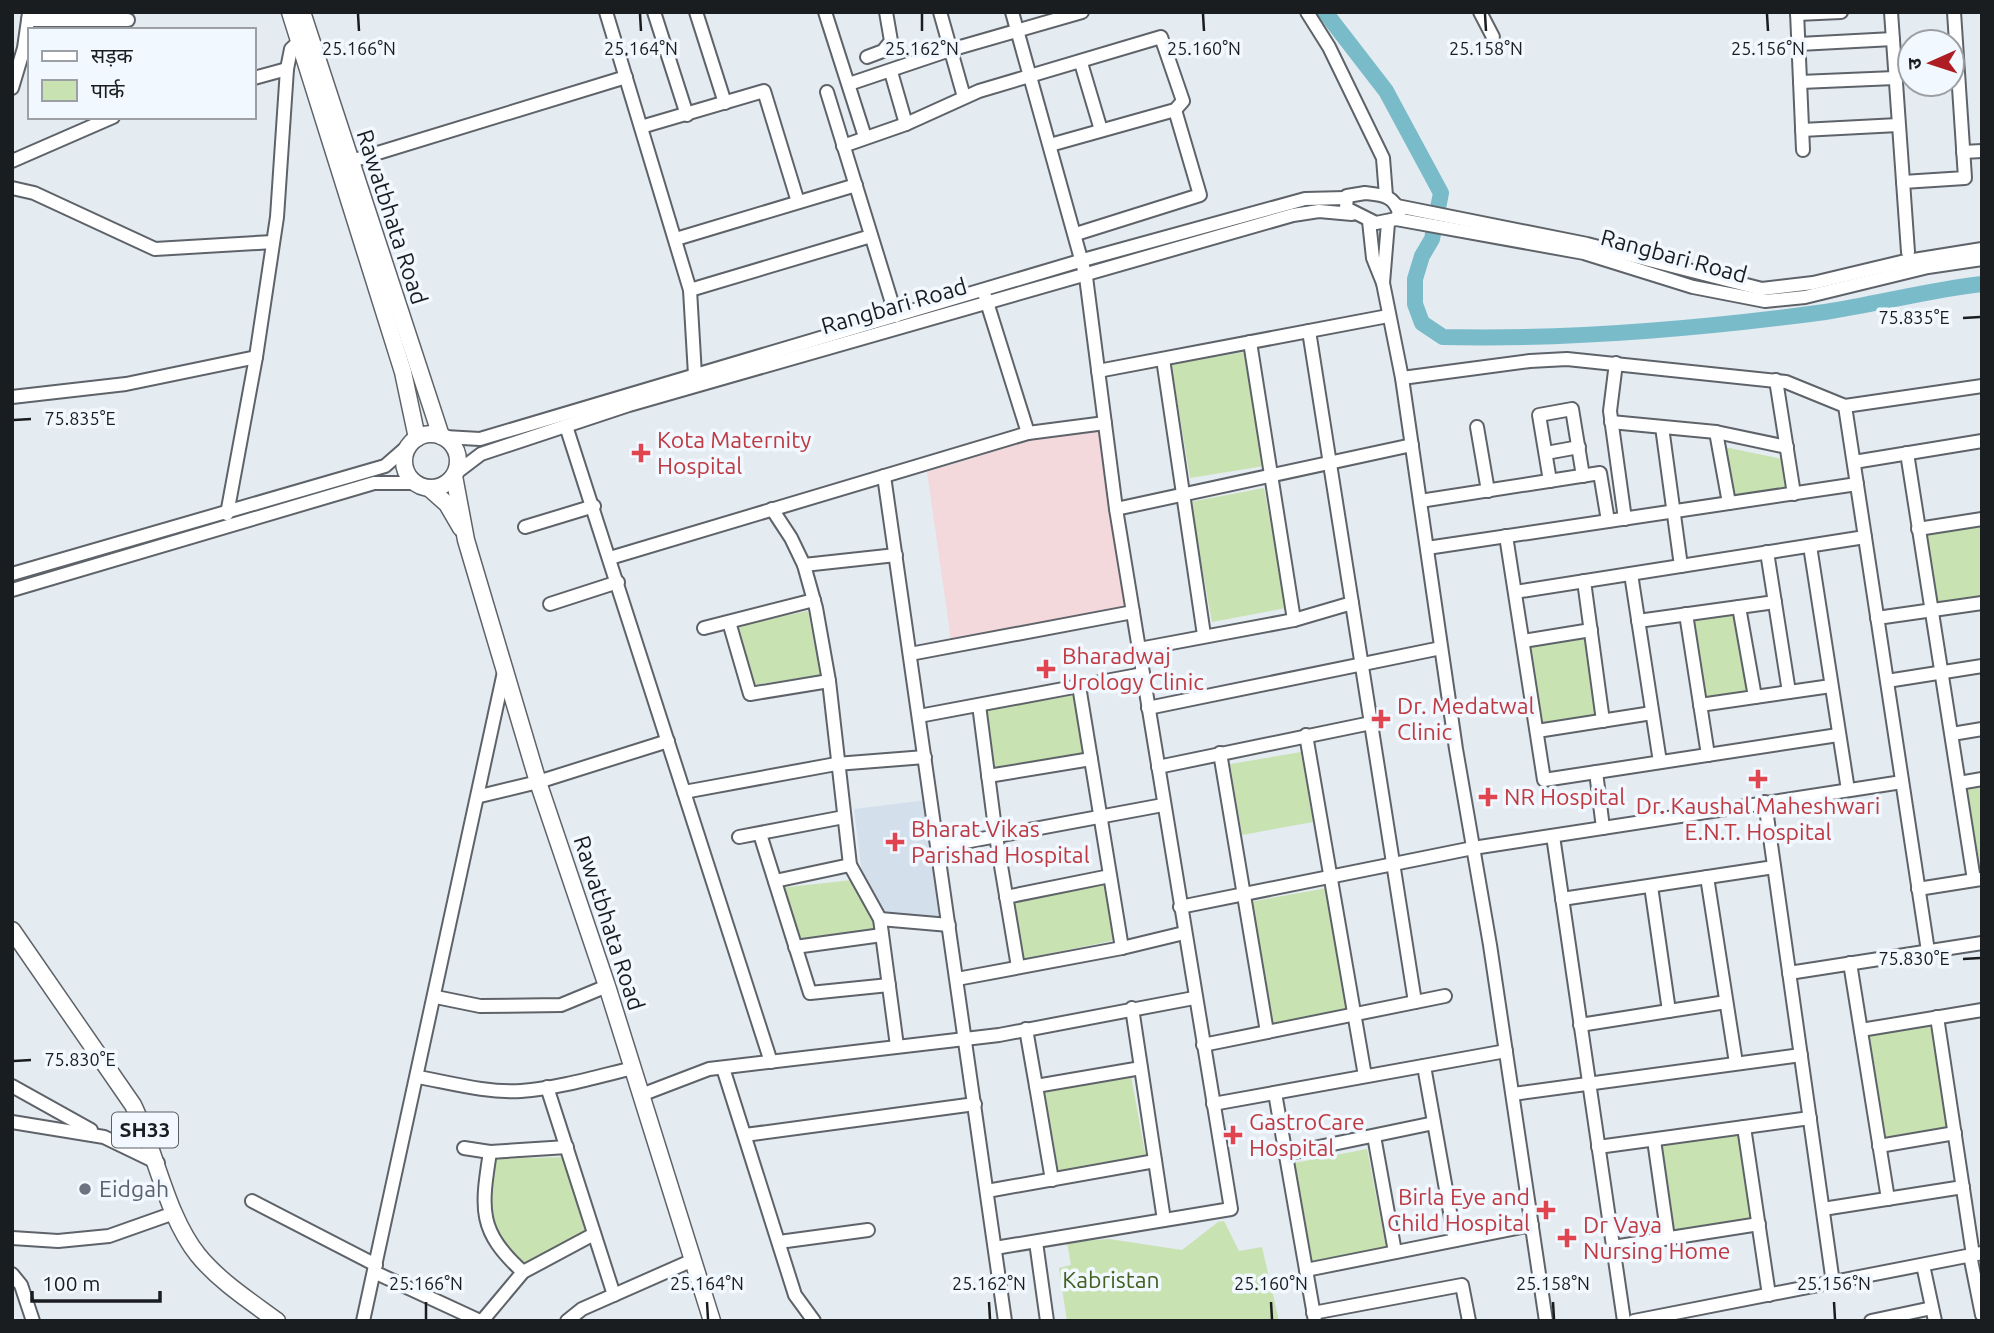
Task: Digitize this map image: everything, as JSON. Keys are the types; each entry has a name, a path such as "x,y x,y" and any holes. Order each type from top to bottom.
{"main road":[{"name":"Rawatbhata Road","path":"290,12 303,37 329,132 344,163 443,437"},
{"name":"Rawatbhata Road","path":"302,12 303,37"},
{"name":"Rawatbhata Road","path":"344,163 413,412 413,441"},
{"path":"396,460 413,412"},
{"path":"432,433 443,437 458,457 455,474 443,486 422,486 409,477 404,461 413,441 432,433"},
{"name":"Rawatbhata Road","path":"455,474 466,540 504,671 712,1321"},
{"name":"Rawatbhata Road","path":"422,486 447,505 466,540"},
{"name":"SH33","path":"15,940 133,1105 158,1163 174,1213 198,1255 217,1274 277,1321"}],"street":[{"path":"606,12 691,290 695,375"},
{"path":"654,12 687,115"},
{"path":"696,12 725,103"},
{"path":"825,12 866,137"},
{"path":"867,57 883,51 891,41 886,12"},
{"path":"940,12 964,96"},
{"path":"995,1248 1231,1209 1194,998 1116,509 1083,260 1012,12"},
{"path":"849,84 950,50 1082,12"},
{"path":"1307,12 1329,47 1383,158 1386,196 1397,205 1399,213 1392,221 1382,284"},
{"path":"1480,12 1493,37"},
{"path":"1803,150 1797,13 1841,12"},
{"path":"1891,12 1908,252"},
{"path":"1903,182 1965,178 1954,13 1966,12"},
{"path":"12,88 24,48 29,16 128,20"},
{"path":"227,514 256,357 273,243 287,69 291,49 303,37"},
{"path":"843,146 906,124 964,96 1161,37 1183,101 1175,110 1050,145"},
{"path":"1799,44 1893,39"},
{"path":"1080,63 1101,130"},
{"path":"256,77 287,69"},
{"path":"891,72 906,124"},
{"path":"344,163 626,77"},
{"path":"1800,82 1895,78"},
{"path":"641,127 764,91 799,202"},
{"path":"827,92 895,316"},
{"path":"1076,234 1200,195 1175,110"},
{"path":"12,161 108,119"},
{"path":"1802,130 1898,125"},
{"path":"1963,152 1982,151"},
{"path":"676,239 856,186"},
{"path":"12,188 34,192 155,249 273,243"},
{"name":"Rangbari Road","path":"443,437 480,439 982,289 1305,199 1346,198 1366,193 1386,196"},
{"path":"1346,198 1346,208 1352,214"},
{"name":"Rangbari Road","path":"1397,205 1460,225 1584,253 1738,298 1765,301 1805,297 1928,267 1982,259"},
{"name":"Rangbari Road","path":"455,474 481,454 642,401 987,302 1086,277 1293,215 1319,211 1352,214 1369,221 1460,225 1587,244 1762,289 1813,283 1910,260 1982,249"},
{"path":"1369,221 1374,266 1382,284 1402,378 1441,648 1513,1094 1546,1321"},
{"path":"691,290 871,236"},
{"path":"982,289 1028,433"},
{"path":"1098,370 1388,316"},
{"path":"1309,331 1415,1002"},
{"path":"1250,342 1294,620"},
{"path":"12,397 126,384 256,357"},
{"path":"1163,359 1204,635"},
{"path":"1402,378 1530,361 1616,362 1776,380 1846,406 1982,386"},
{"path":"1616,362 1611,384 1611,422 1625,519"},
{"path":"1776,380 1794,494"},
{"path":"1846,406 1928,951"},
{"path":"1550,481 1539,415 1572,409 1583,476"},
{"path":"1611,422 1716,432 1787,447"},
{"path":"610,558 1028,433 1105,423"},
{"path":"566,426 594,506 771,1062"},
{"path":"1662,426 1681,566"},
{"path":"1477,427 1488,491"},
{"path":"1716,432 1729,503"},
{"path":"12,590 182,533 372,477 396,460 413,441"},
{"path":"1854,462 1982,441"},
{"path":"1116,509 1412,445"},
{"path":"1546,453 1578,447"},
{"path":"1907,453 1929,610 1978,879 1918,889"},
{"path":"1420,501 1600,473 1608,521"},
{"path":"884,476 1005,1321"},
{"path":"372,477 422,486"},
{"path":"1427,548 1857,484"},
{"path":"525,527 594,506"},
{"path":"772,509 791,538 804,565 814,600 829,681 836,764 850,865 880,919 897,1046"},
{"path":"12,574 182,533 227,514 251,513"},
{"path":"1918,529 1982,519"},
{"path":"1506,536 1544,780 1838,735"},
{"path":"1515,592 1865,537"},
{"path":"1810,546 1848,790"},
{"path":"1767,552 1789,692"},
{"path":"804,565 896,555"},
{"path":"1631,574 1660,762"},
{"path":"1584,581 1603,721"},
{"path":"550,604 618,582"},
{"path":"704,628 814,600"},
{"path":"1638,621 1775,601"},
{"path":"1139,649 1294,620 1352,603"},
{"path":"1877,618 1982,603"},
{"path":"1739,607 1755,697"},
{"path":"910,654 1133,612"},
{"path":"1686,614 1708,755"},
{"path":"729,622 750,694 829,681"},
{"path":"1523,641 1591,630"},
{"path":"1148,708 1441,648"},
{"path":"1887,681 1982,666"},
{"path":"363,1321 480,796 504,671"},
{"path":"919,716 1143,674"},
{"path":"1079,686 1122,948"},
{"path":"1700,705 1830,686"},
{"path":"979,705 996,836 1018,967"},
{"path":"1537,731 1652,713"},
{"path":"1158,768 1371,723"},
{"path":"1952,734 1982,729"},
{"path":"1306,735 1365,1076"},
{"path":"480,796 538,782 668,741"},
{"path":"1220,753 1266,1032"},
{"path":"684,792 836,764 925,757"},
{"path":"988,776 1091,758"},
{"path":"1596,772 1603,828"},
{"path":"1959,783 1982,779"},
{"path":"1180,907 1473,848 1902,782"},
{"path":"1765,802 1833,1283"},
{"path":"938,847 1164,805"},
{"path":"739,837 844,817"},
{"path":"760,834 810,993 889,985"},
{"path":"1553,836 1624,1321"},
{"path":"775,881 850,865"},
{"path":"1562,899 1774,867"},
{"path":"1006,897 1110,876"},
{"path":"1707,877 1736,1063"},
{"path":"1651,886 1670,1011"},
{"path":"880,919 950,925"},
{"path":"957,979 1122,948 1184,933"},
{"path":"795,947 882,935"},
{"path":"1789,973 1982,943"},
{"path":"1850,963 1888,1199"},
{"path":"436,997 480,1006 561,1004 607,986"},
{"path":"1203,1045 1445,996"},
{"path":"641,1095 709,1069 966,1038 1194,998"},
{"path":"1580,1025 1726,1002"},
{"path":"1132,1009 1164,1220"},
{"path":"1861,1030 1982,1010"},
{"path":"1937,1017 1975,1254 1982,1315"},
{"path":"1026,1029 1052,1180"},
{"path":"1213,1104 1506,1051"},
{"path":"1513,1094 1801,1055"},
{"path":"1424,1066 1455,1240"},
{"path":"418,1077 464,1086 519,1091 633,1068"},
{"path":"723,1068 795,1295 814,1321"},
{"path":"1036,1086 1141,1068"},
{"path":"12,1086 104,1137 158,1163"},
{"path":"547,1087 614,1295"},
{"path":"1275,1093 1314,1317 1462,1285 1469,1321"},
{"path":"745,1135 975,1104"},
{"path":"1598,1147 1810,1118"},
{"path":"12,1122 104,1137"},
{"path":"1285,1154 1434,1123"},
{"path":"1744,1127 1769,1295"},
{"path":"1879,1146 1955,1133"},
{"path":"1374,1136 1395,1252"},
{"path":"1654,1140 1668,1238"},
{"path":"464,1148 490,1152 566,1147"},
{"path":"490,1152 484,1209 488,1227 493,1241 523,1272"},
{"path":"987,1191 1155,1161"},
{"path":"1823,1209 1963,1187"},
{"path":"252,1201 375,1268 481,1321 523,1272 594,1234"},
{"path":"12,1238 58,1241 109,1236 174,1213"},
{"path":"1613,1247 1759,1224"},
{"path":"1306,1270 1532,1225"},
{"path":"779,1242 868,1230"},
{"path":"1035,1242 1047,1321"},
{"path":"1634,1321 1975,1254"},
{"path":"567,1321 582,1310 693,1260"},
{"path":"1871,1321 1933,1315 1923,1265"},
{"path":"12,1274 21,1285 33,1321"}],"shaded area":[{"path":"1100,431 1124,607 951,640 927,472 1031,440"},
{"name":"Bharat Vikas Parishad Hospital","path":"926,800 944,920 885,914 862,874 854,809"}],"green space":[{"path":"1245,352 1264,466 1190,478 1171,364"},
{"path":"1724,447 1782,459 1787,487 1733,497"},
{"path":"1264,488 1286,608 1212,622 1190,502"},
{"path":"1982,526 1982,598 1936,605 1925,535"},
{"path":"808,611 820,675 753,685 736,626"},
{"path":"1735,613 1748,694 1703,701 1691,620"},
{"path":"1584,637 1598,717 1540,727 1526,647"},
{"path":"1074,695 1084,754 995,769 985,711"},
{"path":"1301,752 1313,822 1242,835 1230,764"},
{"path":"1982,785 1982,871 1978,871 1966,788"},
{"path":"852,880 872,916 874,931 799,941 780,888"},
{"path":"1105,884 1116,940 1023,959 1013,903"},
{"path":"1327,888 1349,1011 1272,1025 1250,902"},
{"path":"1932,1025 1949,1129 1885,1139 1869,1035"},
{"path":"1131,1076 1146,1158 1056,1174 1042,1092"},
{"path":"1740,1134 1752,1221 1673,1231 1661,1144"},
{"path":"1367,1149 1386,1247 1312,1261 1294,1163"},
{"path":"563,1157 586,1234 521,1266 502,1241 492,1217 490,1191 494,1159"},
{"name":"Kabristan","path":"1224,1221 1239,1251 1262,1247 1279,1321 1067,1321 1059,1268 1071,1265 1067,1242 1109,1239 1182,1250 1218,1222"}],"waterway":[{"path":"1325,12 1386,91 1441,193 1432,239 1422,256 1415,279 1415,304 1422,323 1443,337 1586,335 1730,323 1825,312 1982,284"}],"place":[{"name":"Kota Maternity Hospital","path":"641,453"},
{"name":"Bharadwaj Urology Clinic","path":"1046,669"},
{"name":"Dr. Medatwal Clinic","path":"1381,719"},
{"name":"Dr. Kaushal Maheshwari E.N.T. Hospital","path":"1758,779"},
{"name":"NR Hospital","path":"1488,797"},
{"name":"Bharat Vikas Parishad Hospital","path":"895,842"},
{"name":"GastroCare Hospital","path":"1233,1135"},
{"name":"Eidgah","path":"85,1189"},
{"name":"Birla Eye and Child Hospital","path":"1546,1210"},
{"name":"Dr Vaya Nursing Home","path":"1567,1238"}]}
